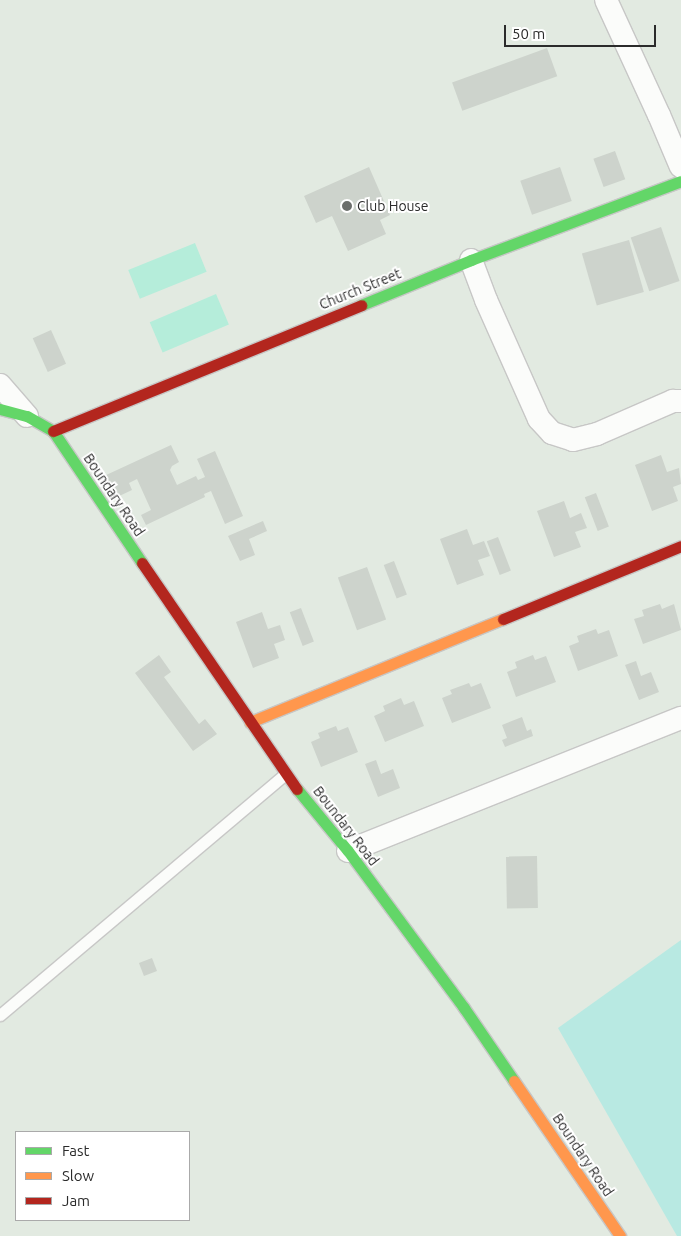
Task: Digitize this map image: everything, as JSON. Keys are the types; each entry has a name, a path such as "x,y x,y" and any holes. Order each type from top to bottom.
{"street":[{"path":"606,0 660,115 681,167"},
{"name":"Church Street","path":"53,431 471,260 681,181"},
{"path":"471,260 486,300 539,419 552,433 573,440 597,434 673,401 681,401"},
{"path":"0,385 27,416"},
{"path":"0,409 27,416 53,431"},
{"name":"Boundary Road","path":"53,431 285,774 348,851 464,1008 620,1236"},
{"path":"250,722 681,546"},
{"path":"348,851 681,718"}],"lane":[{"path":"0,1015 285,774"}],"shaded area":[{"path":"681,940 681,1236 677,1236 558,1028"}],"green space":[{"path":"195,243 207,272 140,299 128,270"},
{"path":"216,294 229,324 163,353 150,322"}],"building":[{"path":"547,48 557,76 462,111 452,83"},
{"path":"615,151 625,179 604,187 593,159"},
{"name":"Club House","path":"369,167 390,215 380,220 386,234 348,251 332,216 316,223 304,196"},
{"path":"560,167 572,201 532,215 520,181"},
{"path":"661,227 680,281 649,291 631,237"},
{"path":"629,240 644,292 597,305 582,254"},
{"path":"51,330 66,364 48,372 33,338"},
{"path":"171,445 179,462 172,466 170,470 177,485 196,476 198,480 205,477 197,459 215,451 243,516 225,524 211,491 204,494 205,497 146,525 141,515 151,510 137,479 129,483 132,490 115,498 104,476"},
{"path":"661,455 667,472 679,468 681,484 673,487 678,501 652,511 635,465"},
{"path":"596,493 609,527 598,531 585,497"},
{"path":"564,501 570,518 581,513 587,528 575,532 581,547 554,557 537,511"},
{"path":"263,521 267,531 249,539 255,555 240,561 228,536"},
{"path":"467,529 473,545 484,541 490,556 478,560 484,575 457,585 440,539"},
{"path":"498,537 511,571 500,575 487,541"},
{"path":"394,561 407,595 397,599 384,565"},
{"path":"367,567 386,620 357,630 338,578"},
{"path":"660,604 662,609 674,604 681,630 643,644 634,619 644,616 642,610"},
{"path":"301,608 314,642 303,646 290,612"},
{"path":"262,612 268,629 280,625 285,640 274,644 279,658 253,668 236,622"},
{"path":"596,629 598,634 609,630 618,656 578,671 569,646 579,642 577,636"},
{"path":"159,655 171,672 164,677 199,724 205,719 217,734 193,751 135,673"},
{"path":"533,655 535,660 546,656 556,682 516,697 507,672 517,668 515,662"},
{"path":"636,661 641,676 651,672 659,692 639,700 625,665"},
{"path":"469,683 471,687 481,683 491,708 452,723 442,698 452,694 450,690"},
{"path":"401,698 404,705 414,701 424,726 385,742 374,716 385,711 383,706"},
{"path":"522,717 527,731 531,729 533,736 505,747 502,740 507,738 502,725"},
{"path":"336,726 338,731 348,727 358,752 321,767 311,742 320,738 318,733"},
{"path":"376,760 381,774 393,769 400,788 378,797 365,764"},
{"path":"537,856 538,908 507,909 506,857"},
{"path":"152,958 157,971 144,976 139,963"}],"traffic: fast":[{"path":"361,305 471,260 681,181"},
{"path":"0,409 27,416 53,431 142,563"},
{"path":"297,789 348,851 464,1008 514,1081"}],"traffic: slow":[{"path":"250,722 503,619"},
{"path":"514,1081 620,1236"}],"traffic: jam":[{"path":"53,431 361,305"},
{"path":"503,619 681,546"},
{"path":"142,563 297,789"}],"place":[{"name":"Club House","path":"347,206"}]}
